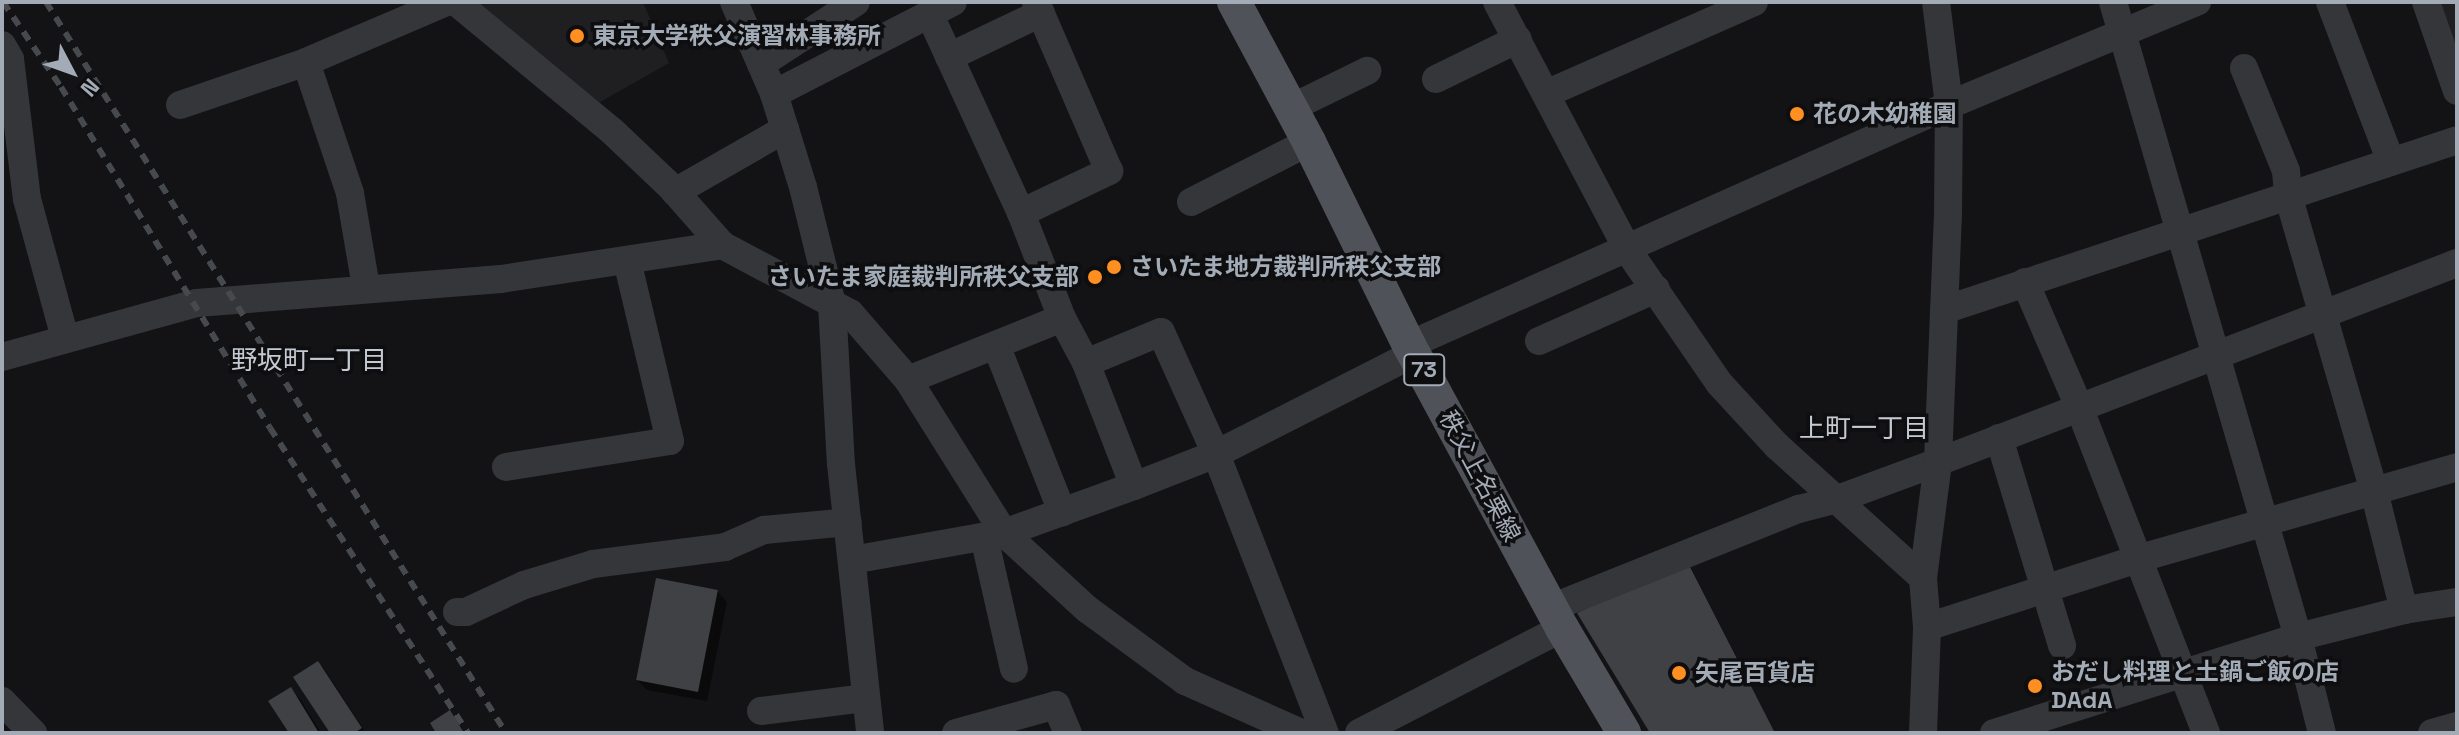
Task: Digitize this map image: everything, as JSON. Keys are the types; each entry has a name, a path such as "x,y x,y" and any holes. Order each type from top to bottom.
{"main road":[{"name":"秩父上名栗線","path":"1234,2 1309,142 1412,349 1556,618 1624,733"}],"street":[{"path":"180,105 306,62 447,2"},
{"path":"456,2 612,131 675,192 722,245 850,313 908,380 994,535 1014,669"},
{"path":"734,2 774,94 832,304 848,522 870,733"},
{"path":"761,64 856,2"},
{"path":"1497,2 1548,93 1627,249 1719,383 1777,446 1923,578"},
{"path":"1548,93 1754,2"},
{"path":"1923,733 1927,627 1923,578 1938,462 1949,105 1936,2"},
{"path":"2113,2 2298,637 2322,733"},
{"path":"852,560 994,535 1216,454 1412,349 1627,249 1949,105 2197,2"},
{"path":"2330,2 2391,162"},
{"path":"2426,2 2457,91"},
{"path":"774,94 941,8 949,57 1021,213 1062,318 1086,363 1134,486"},
{"path":"949,57 1038,8 1109,171 1021,213"},
{"path":"1436,79 1518,39"},
{"path":"3,47 10,59 27,199 65,338"},
{"path":"306,62 350,193 366,287"},
{"path":"2244,68 2286,171 2288,195 2374,491 2404,610"},
{"path":"1291,108 1367,71"},
{"path":"675,192 785,129"},
{"path":"1944,310 2457,140"},
{"path":"1191,202 1309,142"},
{"path":"2,357 197,303 366,287 501,279 722,245"},
{"path":"506,467 670,441 627,261"},
{"path":"1359,733 1556,618 1799,509 1838,499 1938,462 2457,263"},
{"path":"2025,282 2079,407 2206,733"},
{"path":"1539,341 1656,289"},
{"path":"908,380 1062,318"},
{"path":"1086,363 1161,332 1216,454 1325,733"},
{"path":"996,345 1062,512"},
{"path":"1999,438 2062,646"},
{"path":"1927,627 2137,559 2457,467"},
{"path":"457,612 466,612 524,585 593,564 725,547 764,530 848,522"},
{"path":"994,535 1106,624 1185,681 1301,733"},
{"path":"1994,733 2298,637 2404,610 2457,602"},
{"path":"761,711 866,698"},
{"path":"2,701 33,733"},
{"path":"956,733 1056,705 1068,733"},
{"path":"2432,733 2457,726"}],"shaded area":[{"name":"東京大学秩父演習林事務所","path":"480,2 643,2 669,63 586,110 465,9"},
{"path":"2421,2 2457,2 2457,96"}],"building":[{"name":"矢尾百貨店","path":"1687,561 1775,733 1650,733 1577,613"},
{"path":"656,578 718,590 698,692 636,680"},
{"path":"318,661 362,728 354,733 330,733 293,677"},
{"path":"291,687 319,733 289,733 268,701"},
{"path":"450,710 464,733 436,733 430,723"}],"railway":[{"path":"3,2 61,87 270,428 468,733"},
{"path":"46,2 506,733"}],"place":[{"name":"東京大学秩父演習林事務所","path":"577,36"},
{"name":"花の木幼稚園","path":"1797,114"},
{"name":"さいたま地方裁判所秩父支部","path":"1114,267"},
{"name":"さいたま家庭裁判所秩父支部","path":"1095,277"},
{"name":"矢尾百貨店","path":"1679,673"},
{"name":"おだし料理と土鍋ご飯の店 DAdA","path":"2035,686"}],"district":[{"name":"野坂町一丁目","path":"309,361"},
{"name":"上町一丁目","path":"1864,429"}]}
